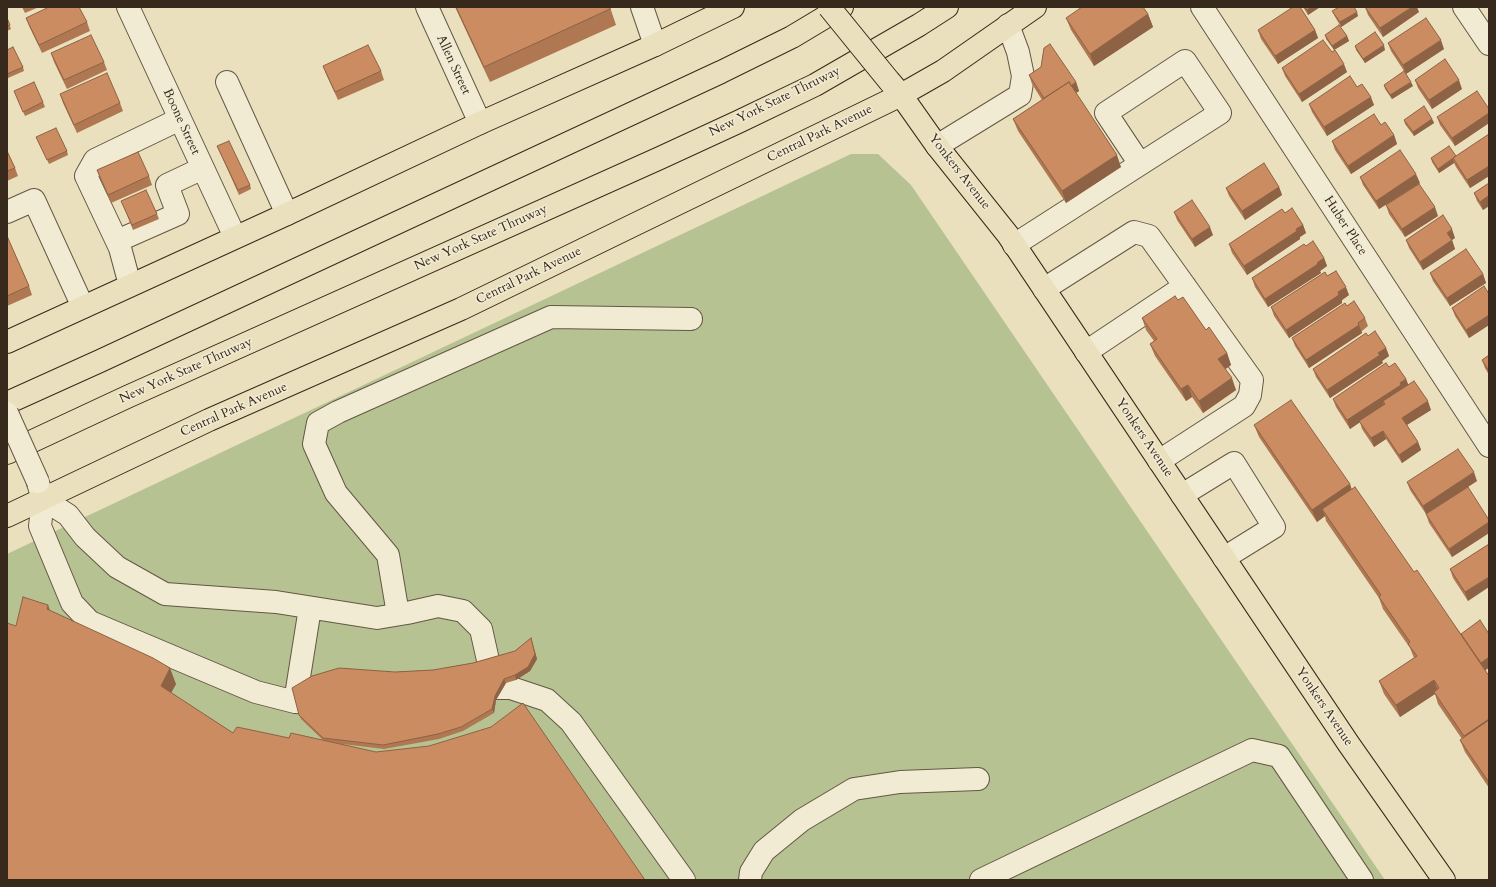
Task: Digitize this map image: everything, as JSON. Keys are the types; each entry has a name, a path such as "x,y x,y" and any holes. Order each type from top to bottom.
{"main road":[{"path":"7,342 83,306 288,214 480,123 655,44 732,7"},
{"name":"Yonkers Avenue","path":"829,7 895,88 937,146 1014,245 1348,742 1444,880"},
{"path":"7,403 721,72 792,37 842,7"},
{"name":"New York State Thruway","path":"7,453 127,396 738,122 814,85 919,25 947,7"},
{"name":"Central Park Avenue","path":"7,516 41,490 209,420 461,309 895,88 943,71 1035,7"}],"street":[{"name":"Boone Street","path":"128,7 235,237"},
{"name":"Allen Street","path":"426,7 480,123"},
{"path":"642,7 655,44"},
{"name":"Huber Place","path":"1202,7 1489,446"},
{"path":"1464,7 1489,44"},
{"path":"937,146 1020,95 1023,76 1018,52 1008,25"},
{"path":"1014,245 1220,113 1184,61 1106,113 1140,164"},
{"path":"227,82 288,214"},
{"path":"130,285 120,248 86,176 95,160 180,119"},
{"path":"116,241 178,214 167,186 203,168"},
{"path":"7,212 34,200 83,306"},
{"path":"1044,289 1134,232 1149,236 1252,380 1250,395 1244,406 1160,461"},
{"path":"1086,352 1185,286"},
{"path":"398,614 388,555 336,493 314,444 318,423 338,412 551,317 691,319"},
{"path":"7,413 41,490 68,515 85,538 117,567 166,594 276,602 378,618 438,606 463,611 481,629 494,688"},
{"path":"1182,495 1234,463 1274,527 1224,558"},
{"path":"41,490 40,526 72,603 90,622 256,692 295,702 347,704"},
{"path":"295,702 310,608"},
{"path":"454,695 483,688 511,688 547,700 571,722 684,880"},
{"path":"981,880 1252,750 1279,756 1362,880"},
{"path":"750,880 750,872 764,851 802,820 854,789 900,782 978,779"}],"green space":[{"path":"851,154 878,154 911,185 1385,880 7,880 7,554"}],"building":[{"path":"49,7 79,7 87,22 39,45 26,18"},
{"path":"456,7 610,7 610,9 484,67"},
{"path":"1082,7 1143,7 1148,14 1090,54 1066,18"},
{"path":"1293,7 1300,7 1315,30 1275,56 1258,30"},
{"path":"1305,7 1312,7 1307,10"},
{"path":"1339,7 1354,7 1357,12 1340,22 1332,11"},
{"path":"1365,7 1412,7 1380,28"},
{"path":"7,18 10,25 7,26"},
{"path":"1426,18 1441,40 1403,65 1388,43"},
{"path":"1339,25 1347,36 1332,46 1325,35"},
{"path":"1375,32 1384,45 1363,59 1355,46"},
{"path":"91,35 104,62 64,80 51,53"},
{"path":"1323,40 1332,52 1335,50 1344,64 1299,94 1282,68"},
{"path":"1050,44 1076,82 1071,86 1069,82 1044,98 1029,75 1041,67 1044,48"},
{"path":"368,45 381,71 335,92 323,66"},
{"path":"13,47 23,67 7,74 7,50"},
{"path":"1445,59 1459,80 1429,100 1415,80"},
{"path":"1404,71 1411,82 1390,95 1384,85"},
{"path":"107,73 120,103 74,125 60,94"},
{"path":"1350,76 1357,87 1362,84 1371,97 1324,127 1309,104"},
{"path":"34,82 43,102 23,112 14,91"},
{"path":"1069,82 1117,155 1062,191 1013,119"},
{"path":"1477,91 1489,109 1489,113 1452,138 1437,117"},
{"path":"1424,106 1432,119 1413,132 1404,120"},
{"path":"1374,114 1381,125 1385,122 1394,135 1348,166 1332,141"},
{"path":"56,128 67,151 47,160 36,137"},
{"path":"1489,134 1489,166 1467,180 1453,158"},
{"path":"229,141 250,185 238,190 217,146"},
{"path":"1449,146 1456,156 1438,169 1431,158"},
{"path":"1400,150 1416,174 1376,201 1360,177"},
{"path":"7,151 15,168 7,171"},
{"path":"138,152 149,176 108,195 97,170"},
{"path":"1264,163 1279,187 1242,211 1226,188"},
{"path":"1489,183 1489,198 1488,196 1480,202 1474,193"},
{"path":"1419,184 1435,207 1402,229 1386,205"},
{"path":"146,190 157,214 132,225 121,201"},
{"path":"1192,200 1210,227 1192,239 1174,212"},
{"path":"1292,208 1303,225 1296,229 1297,231 1244,266 1229,244 1282,209 1285,213"},
{"path":"1443,215 1452,229 1447,233 1452,240 1420,262 1406,240"},
{"path":"7,236 29,286 7,296"},
{"path":"1313,241 1324,258 1317,263 1318,264 1265,299 1252,278 1304,244 1306,246"},
{"path":"1466,249 1483,274 1447,298 1430,273"},
{"path":"1336,271 1346,287 1338,292 1339,295 1286,330 1271,307 1325,272 1327,276"},
{"path":"1484,286 1489,294 1489,315 1466,330 1452,308"},
{"path":"1175,296 1178,300 1183,297 1206,330 1209,327 1227,353 1218,359 1232,378 1199,401 1188,385 1181,389 1150,344 1157,339 1142,318"},
{"path":"1354,301 1365,318 1358,323 1359,325 1306,360 1292,338 1345,303 1347,306"},
{"path":"1375,331 1386,348 1378,353 1380,355 1327,390 1313,369 1366,333 1368,336"},
{"path":"1489,355 1489,371 1482,360"},
{"path":"1386,363 1389,367 1395,363 1406,379 1400,383 1401,385 1347,420 1333,399"},
{"path":"1414,381 1428,401 1402,418 1418,442 1399,455 1383,431 1371,438 1359,421 1385,404 1383,401"},
{"path":"1291,400 1350,484 1312,510 1254,425"},
{"path":"1458,449 1474,472 1423,506 1407,482"},
{"path":"1355,487 1414,572 1417,570 1489,676 1489,719 1464,736 1434,692 1439,688 1434,680 1396,705 1379,681 1417,656 1408,644 1410,642 1379,597 1381,595 1322,509"},
{"path":"1468,487 1489,522 1449,549 1426,514"},
{"path":"1489,544 1489,577 1465,592 1450,569"},
{"path":"23,597 48,605 47,609 153,658 170,668 161,686 233,733 237,727 289,738 291,733 376,752 429,746 491,727 523,703 645,880 7,880 7,623 16,626"},
{"path":"1480,620 1489,634 1489,657 1481,663 1461,634"},
{"path":"531,638 535,654 528,667 515,675 504,679 495,696 492,709 461,727 438,734 383,745 323,738 299,715 292,688 312,676 339,668 395,672 433,670 473,663 515,651"},
{"path":"1489,720 1489,780 1488,781 1460,740"}]}
